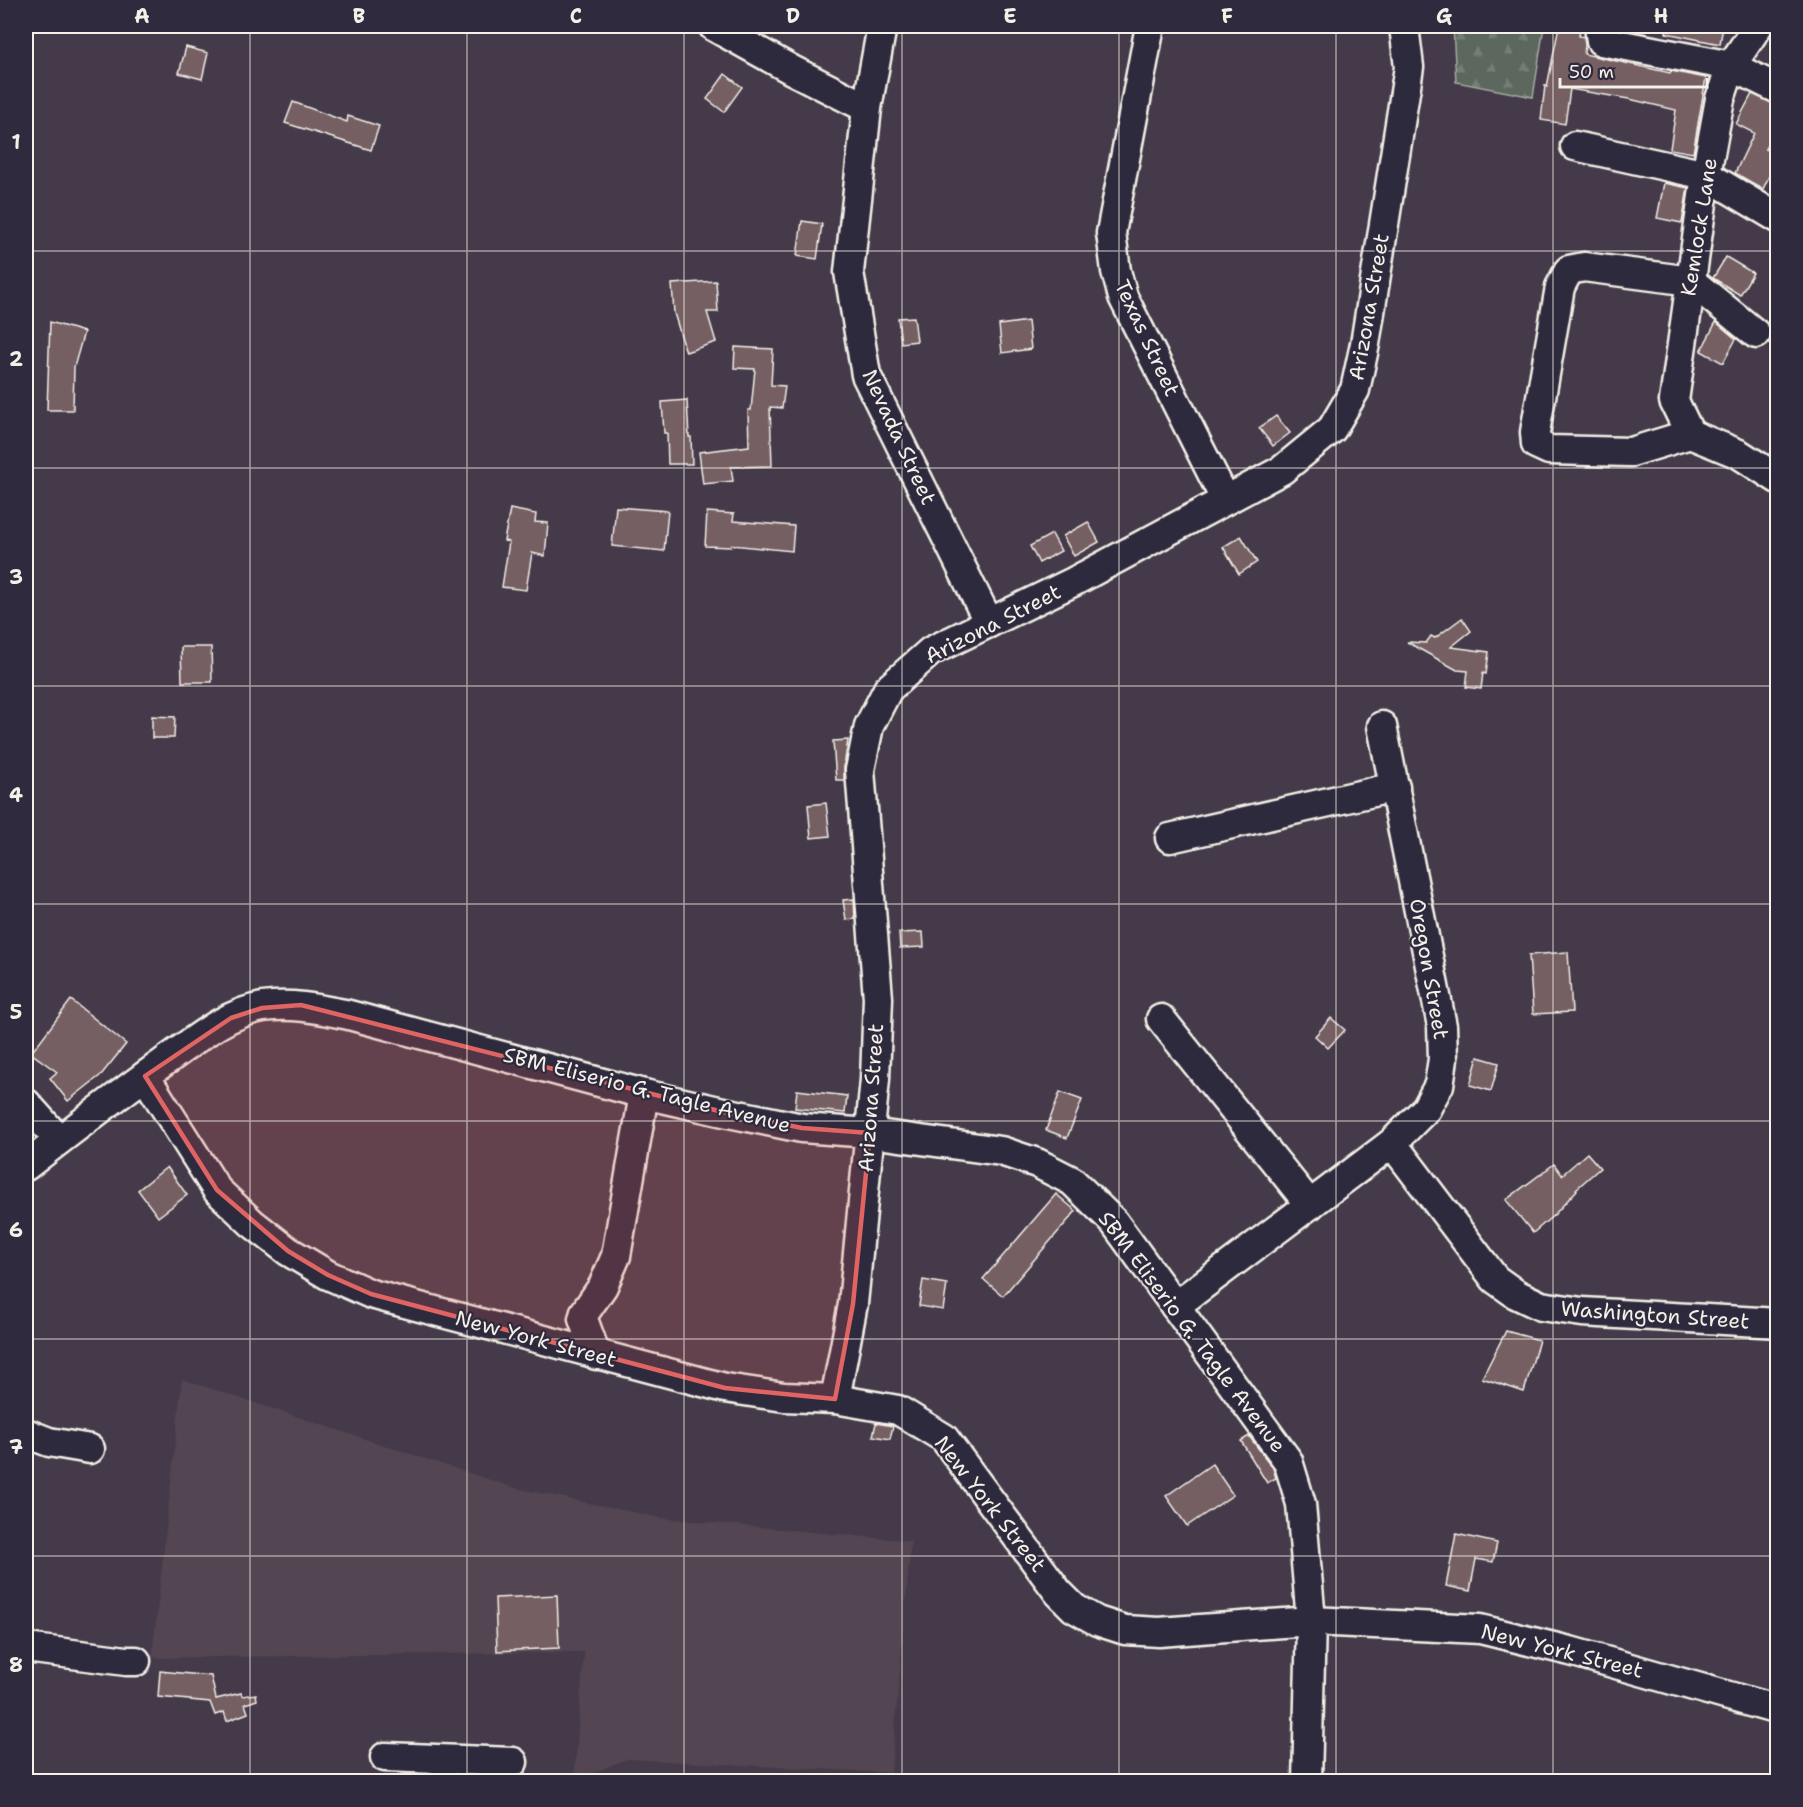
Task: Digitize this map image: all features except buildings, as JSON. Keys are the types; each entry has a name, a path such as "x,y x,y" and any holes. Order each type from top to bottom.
{"street":[{"path":"713,26 867,108"},
{"name":"Nevada Street","path":"882,26 867,108 849,272 866,375 990,623"},
{"name":"Texas Street","path":"1150,26 1111,233 1116,271 1124,297 1225,499"},
{"name":"Arizona Street","path":"835,1399 853,1304 875,1079 878,998 860,770 869,726 888,689 931,651 1073,582 1282,470 1332,429 1355,390 1367,333 1409,67 1404,26"},
{"path":"1599,26 1601,41 1612,45 1731,66 1778,89"},
{"name":"Kemlock Lane","path":"1690,434 1674,401 1706,175 1720,99 1731,66 1758,26"},
{"path":"1575,146 1706,175 1778,218"},
{"path":"1756,334 1691,281 1584,267 1569,270 1560,286 1535,432 1536,444 1549,450 1631,452 1690,434 1739,454 1778,479"},
{"name":"Oregon Street","path":"1175,1306 1392,1143 1426,1109 1439,1085 1443,1059 1442,1026 1382,726"},
{"path":"1170,838 1395,787"},
{"name":"SBM Eliserio G. Tagle Avenue","path":"26,1166 213,1028 231,1018 262,1008 301,1005 349,1015 644,1094 802,1128 870,1133 1001,1151 1037,1163 1072,1182 1114,1222 1288,1461 1301,1504 1311,1621 1307,1782"},
{"path":"1161,1019 1310,1205"},
{"name":"New York Street","path":"145,1076 217,1190 252,1223 288,1251 328,1275 371,1294 725,1388 784,1397 835,1399 898,1410 944,1438 1058,1592 1074,1608 1096,1621 1125,1630 1159,1632 1311,1621 1480,1629 1570,1651 1778,1710"},
{"path":"597,1355 583,1319 585,1312 603,1286 616,1256 644,1094"},
{"path":"26,1103 59,1140"},
{"name":"Washington Street","path":"1392,1143 1495,1280 1516,1294 1541,1306 1582,1312 1778,1323"},
{"path":"26,1433 49,1442 90,1449"},
{"path":"26,1648 126,1662 136,1660"},
{"path":"385,1757 497,1768"}],"highlighted area":[{"path":"301,1005 719,1111 802,1128 870,1133 853,1304 835,1399 725,1388 371,1294 328,1275 288,1251 217,1190 145,1076 231,1018 262,1008"}],"shaded area":[{"path":"182,1379 512,1487 661,1518 911,1541 891,1773 627,1759 574,1781 584,1652 152,1658"}],"green space":[{"path":"1453,26 1544,26 1533,97 1456,82"}]}
